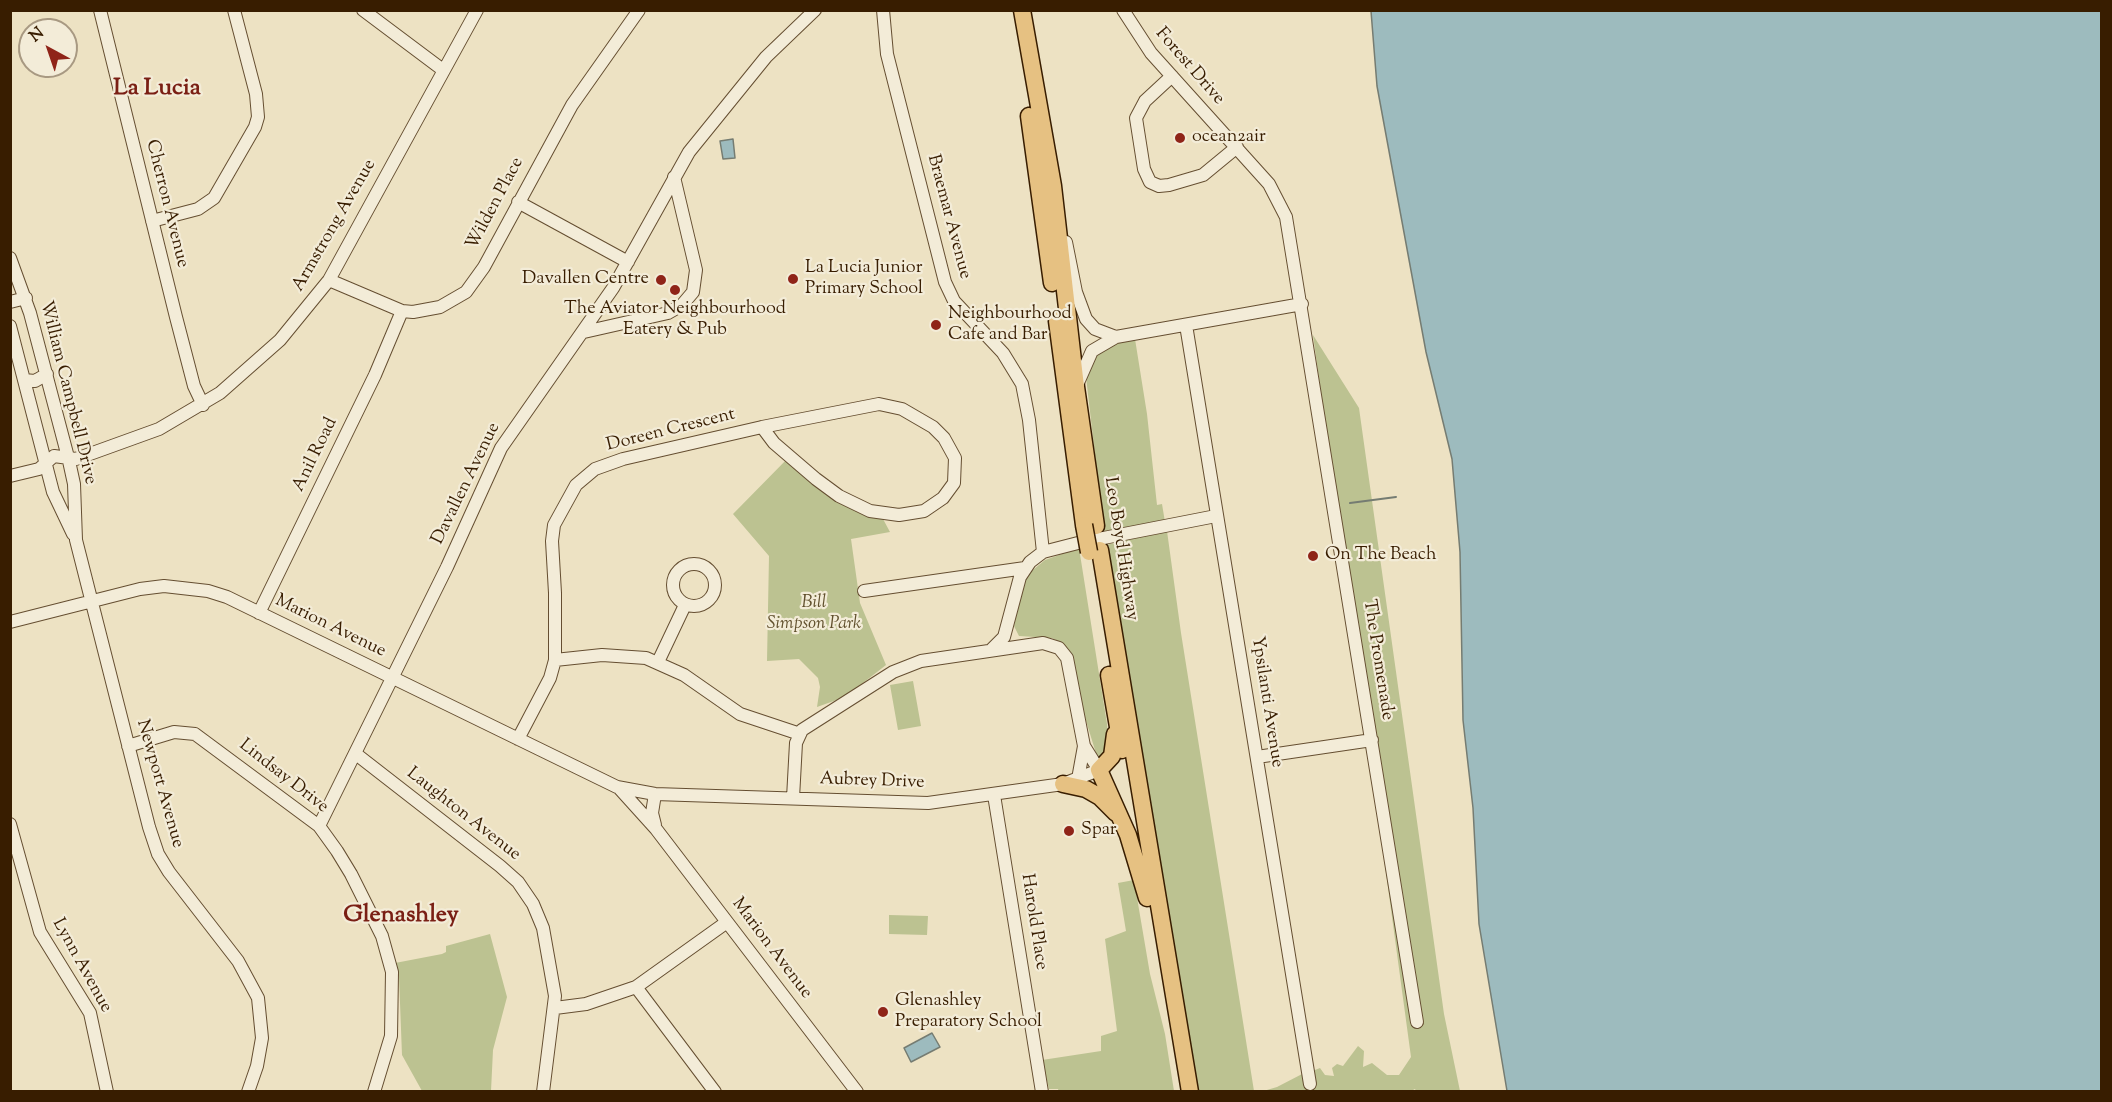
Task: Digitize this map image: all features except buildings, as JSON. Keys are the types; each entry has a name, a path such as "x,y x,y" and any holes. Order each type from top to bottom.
{"highway":[{"name":"Leo Boyd Highway","path":"1010,10 1094,551 1190,1092"},
{"name":"Leo Boyd Highway","path":"1022,10 1053,186 1090,526"},
{"name":"Leo Boyd Highway","path":"1094,551 1116,718 1179,1092"},
{"path":"1116,718 1112,756 1099,770 1128,835 1147,898"},
{"path":"1070,782 1100,796 1116,813 1128,835"}],"street":[{"name":"Cherron Avenue","path":"100,10 194,386 203,405"},
{"path":"152,221 198,208 214,198 255,127 258,106 256,94 234,10"},
{"path":"363,10 443,70"},
{"name":"Armstrong Avenue","path":"71,461 139,438 203,405 241,376 280,340 329,280 477,10"},
{"name":"Wilden Place","path":"329,280 402,310 433,309 466,292 484,267 518,202 594,70 639,10"},
{"name":"Davallen Avenue","path":"320,826 501,448 584,332 628,262 689,152 734,93 778,44 815,10"},
{"name":"Braemar Avenue","path":"883,10 887,54 945,282 961,310 1003,353 1022,384 1029,420 1043,552"},
{"name":"Forest Drive","path":"1123,10 1143,43 1269,184 1283,207 1302,304"},
{"path":"1172,76 1145,101 1136,118 1144,169 1150,182 1155,185 1169,185 1195,178 1237,147"},
{"path":"584,332 656,317 676,309 688,298 696,285 696,270 674,177"},
{"path":"1053,186 1080,306 1086,319 1095,329 1116,337"},
{"path":"661,201 683,214"},
{"path":"518,202 628,262"},
{"name":"William Campbell Drive","path":"10,258 26,298 71,461 76,540"},
{"path":"10,302 26,298"},
{"path":"1076,387 1092,351 1116,337 1302,304"},
{"name":"The Promenade","path":"1302,304 1417,1022"},
{"name":"Anil Road","path":"259,613 375,375 402,310"},
{"name":"Ypsilanti Avenue","path":"1186,325 1310,1084"},
{"name":"William Campbell Drive","path":"10,326 44,468 76,540 92,601"},
{"path":"20,363 31,357 43,358"},
{"path":"24,380 35,381 47,374"},
{"name":"Doreen Crescent","path":"518,739 550,678 555,660 553,530 561,507 576,484 595,469 623,459 762,427 870,404 894,406 933,427 944,438 955,458 954,483 943,498 924,511 899,515 870,511 839,496 816,479 774,443 762,427"},
{"path":"10,476 44,468 60,475 71,461 54,456 44,468"},
{"path":"991,650 1003,641 1017,585 1025,568 1043,552 1216,516"},
{"path":"864,591 1025,568"},
{"name":"Marion Avenue","path":"10,622 140,589 164,586 185,587 226,597 617,787 640,793"},
{"name":"Newport Avenue","path":"92,601 158,854 181,890 238,961 258,998 262,1038 257,1066 248,1092"},
{"path":"658,662 685,605"},
{"path":"1007,627 1017,640 1027,645"},
{"path":"793,798 796,743 800,734 825,714 908,665 1043,643 1054,645 1067,658 1084,746 1099,770"},
{"path":"555,660 615,655 658,662 684,675 740,714 800,734"},
{"name":"Lindsay Drive","path":"128,746 174,732 195,734 320,826 351,873 368,905 382,936 392,972 392,1036 374,1092"},
{"path":"1257,757 1372,741"},
{"path":"1070,782 1084,746"},
{"name":"Laughton Avenue","path":"356,754 500,866 525,891 534,904 543,928 553,981 555,1008 543,1092"},
{"name":"Aubrey Drive","path":"640,793 928,803 1070,782 1099,770"},
{"name":"Marion Avenue","path":"617,787 656,829 857,1092"},
{"path":"655,794 652,813 656,829"},
{"name":"Harold Place","path":"994,795 1042,1092"},
{"name":"Lynn Avenue","path":"10,824 40,932 80,994 92,1019 107,1092"},
{"path":"555,1008 586,1004 636,987 727,922"},
{"path":"636,987 715,1092"}],"green space":[{"path":"1313,335 1359,408 1444,1014 1460,1091 1416,1091 1415,1089 1409,1092 1313,1091 1310,1072 1320,1068 1325,1075 1334,1076 1332,1068 1337,1064 1343,1066 1358,1046 1364,1051 1363,1067 1372,1063 1387,1075 1399,1075 1411,1057"},
{"path":"1135,339 1147,414 1157,505 1162,504 1165,522 1104,533 1086,377 1097,353 1111,344"},
{"name":"Bill Simpson Park","path":"790,456 883,519 890,532 851,539 860,603 886,665 845,697 817,707 820,687 818,678 799,659 767,661 769,556 733,514"},
{"path":"1167,531 1181,633 1254,1091 1196,1091 1106,545"},
{"path":"1079,548 1107,724 1109,749 1099,763 1062,643 1052,638 1019,636 1014,626 1024,581 1028,574 1045,560"},
{"path":"913,681 921,726 898,730 890,685"},
{"path":"1134,880 1174,1091 1059,1092 1058,1089 1049,1089 1042,1060 1101,1051 1101,1036 1117,1031 1105,939 1126,931 1118,883"},
{"path":"889,915 928,916 927,935 889,934"},
{"path":"490,934 507,997 493,1050 491,1091 422,1091 402,1055 399,977 395,963 442,954 446,952 446,946"},
{"path":"1306,1072 1308,1091 1260,1092 1277,1087"}],"water":[{"path":"1371,11 2101,11 2101,1091 1507,1091 1479,924 1473,808 1463,720 1460,552 1452,459 1426,352 1377,86"},
{"path":"733,139 735,158 723,159 720,141"},
{"path":"932,1033 940,1047 911,1062 904,1048"}],"waterway":[{"path":"1350,503 1396,497"}],"place":[{"name":"ocean2air","path":"1180,138"},
{"name":"La Lucia Junior Primary School","path":"793,279"},
{"name":"Davallen Centre","path":"661,280"},
{"name":"The Aviator Neighbourhood Eatery & Pub","path":"675,290"},
{"name":"Neighbourhood Cafe and Bar","path":"936,325"},
{"name":"On The Beach","path":"1313,556"},
{"name":"Spar","path":"1069,831"},
{"name":"Glenashley Preparatory School","path":"883,1012"}],"district":[{"name":"La Lucia","path":"157,90"},
{"name":"Glenashley","path":"401,917"}]}
